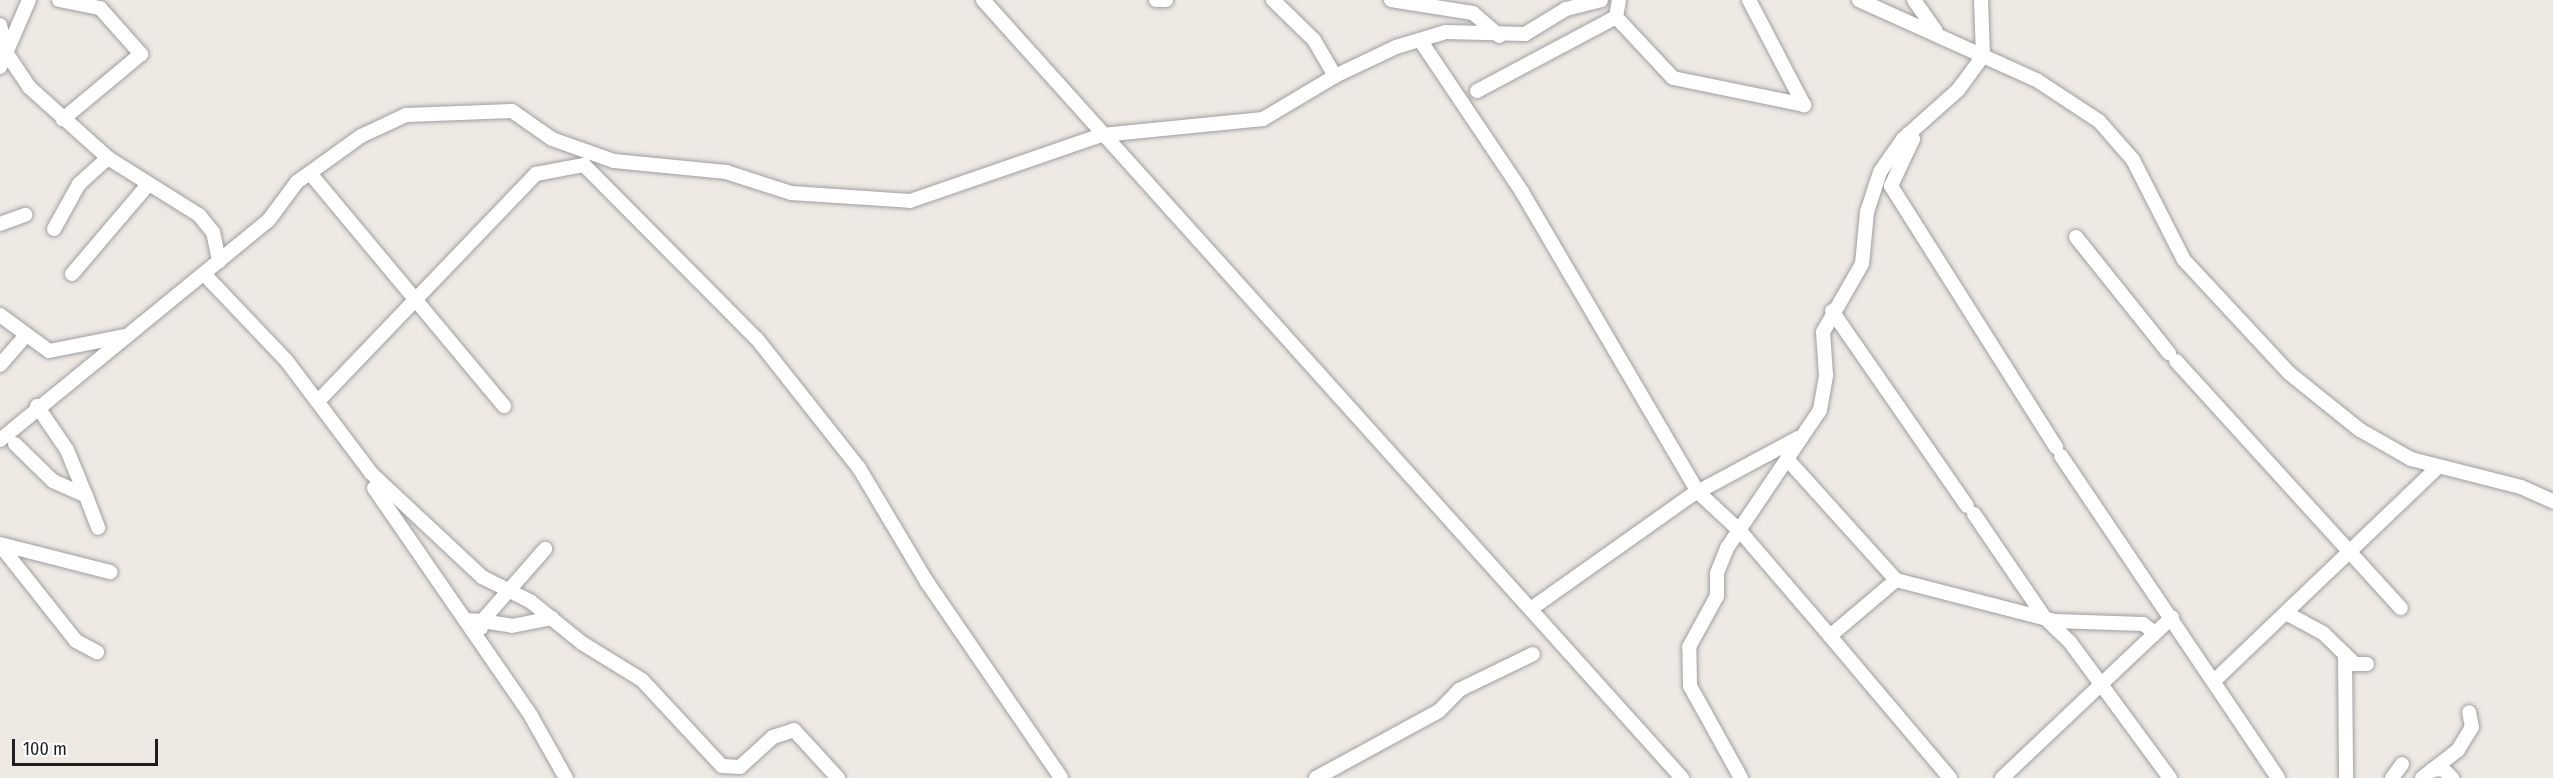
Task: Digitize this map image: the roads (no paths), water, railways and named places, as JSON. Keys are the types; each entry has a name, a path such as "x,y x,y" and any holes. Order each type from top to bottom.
{"street":[{"path":"0,67 29,0"},
{"path":"59,0 100,8 141,54 63,119"},
{"path":"983,0 1682,778"},
{"path":"1156,0 1166,0"},
{"path":"1273,0 1314,40 1335,76"},
{"path":"1390,0 1473,13 1499,36"},
{"path":"0,440 37,406 130,335 269,219 297,182 361,136 416,112 512,111 552,139 614,161 726,172 784,192 894,201 980,180 1102,135 1263,119 1335,76 1420,40 1455,31 1499,36 1525,34 1566,9 1601,0"},
{"path":"1616,17 1619,0"},
{"path":"1616,17 1672,78 1804,105 1749,0"},
{"path":"1859,0 1937,33 2076,101 2099,121 2133,160 2177,251 2294,378 2375,439 2438,467 2521,487 2553,501"},
{"path":"1914,0 1937,33"},
{"path":"1741,778 1698,706 1685,662 1718,596 1724,555 1820,410 1826,375 1822,338 1832,311 1862,264 1867,212 1880,172 1908,134 1958,90 1983,56 1981,0"},
{"path":"1478,92 1616,17"},
{"path":"0,25 7,54 29,87 108,158 147,186 205,222 219,261"},
{"path":"1420,40 1522,192 1697,490 1740,531 1950,778"},
{"path":"1908,134 1913,139 1891,186 2058,451 2172,617 2278,778"},
{"path":"54,229 79,184 108,158"},
{"path":"317,396 536,174 584,165 757,339 851,459 1061,778"},
{"path":"314,178 504,406"},
{"path":"72,273 147,186"},
{"path":"0,224 25,215"},
{"path":"2076,237 2172,357 2349,554 2401,608"},
{"path":"204,274 317,396 405,508 482,577 509,588 642,680 722,766 740,767 773,737 794,730 838,778"},
{"path":"1832,311 2045,618 2099,684 2170,778"},
{"path":"0,315 26,335 55,351 130,335"},
{"path":"0,365 26,335"},
{"path":"317,396 566,778"},
{"path":"37,406 67,450 98,528"},
{"path":"1535,606 1697,490 1798,438"},
{"path":"15,444 53,481 86,496"},
{"path":"1788,460 1896,580 2045,618 2143,624 2155,633"},
{"path":"2214,681 2438,467"},
{"path":"0,544 110,572"},
{"path":"0,544 76,641 97,652"},
{"path":"479,642 482,621 545,549"},
{"path":"1830,636 1896,580"},
{"path":"2286,613 2323,633 2355,664 2367,664"},
{"path":"2002,778 2172,617"},
{"path":"465,620 512,626 552,618"},
{"path":"1316,778 1439,711 1459,690 1533,654"},
{"path":"2344,654 2346,778"},
{"path":"2427,774 2458,750 2472,727 2469,712"},
{"path":"2392,778 2402,764"},
{"path":"2427,774 2443,769 2452,778"}]}
